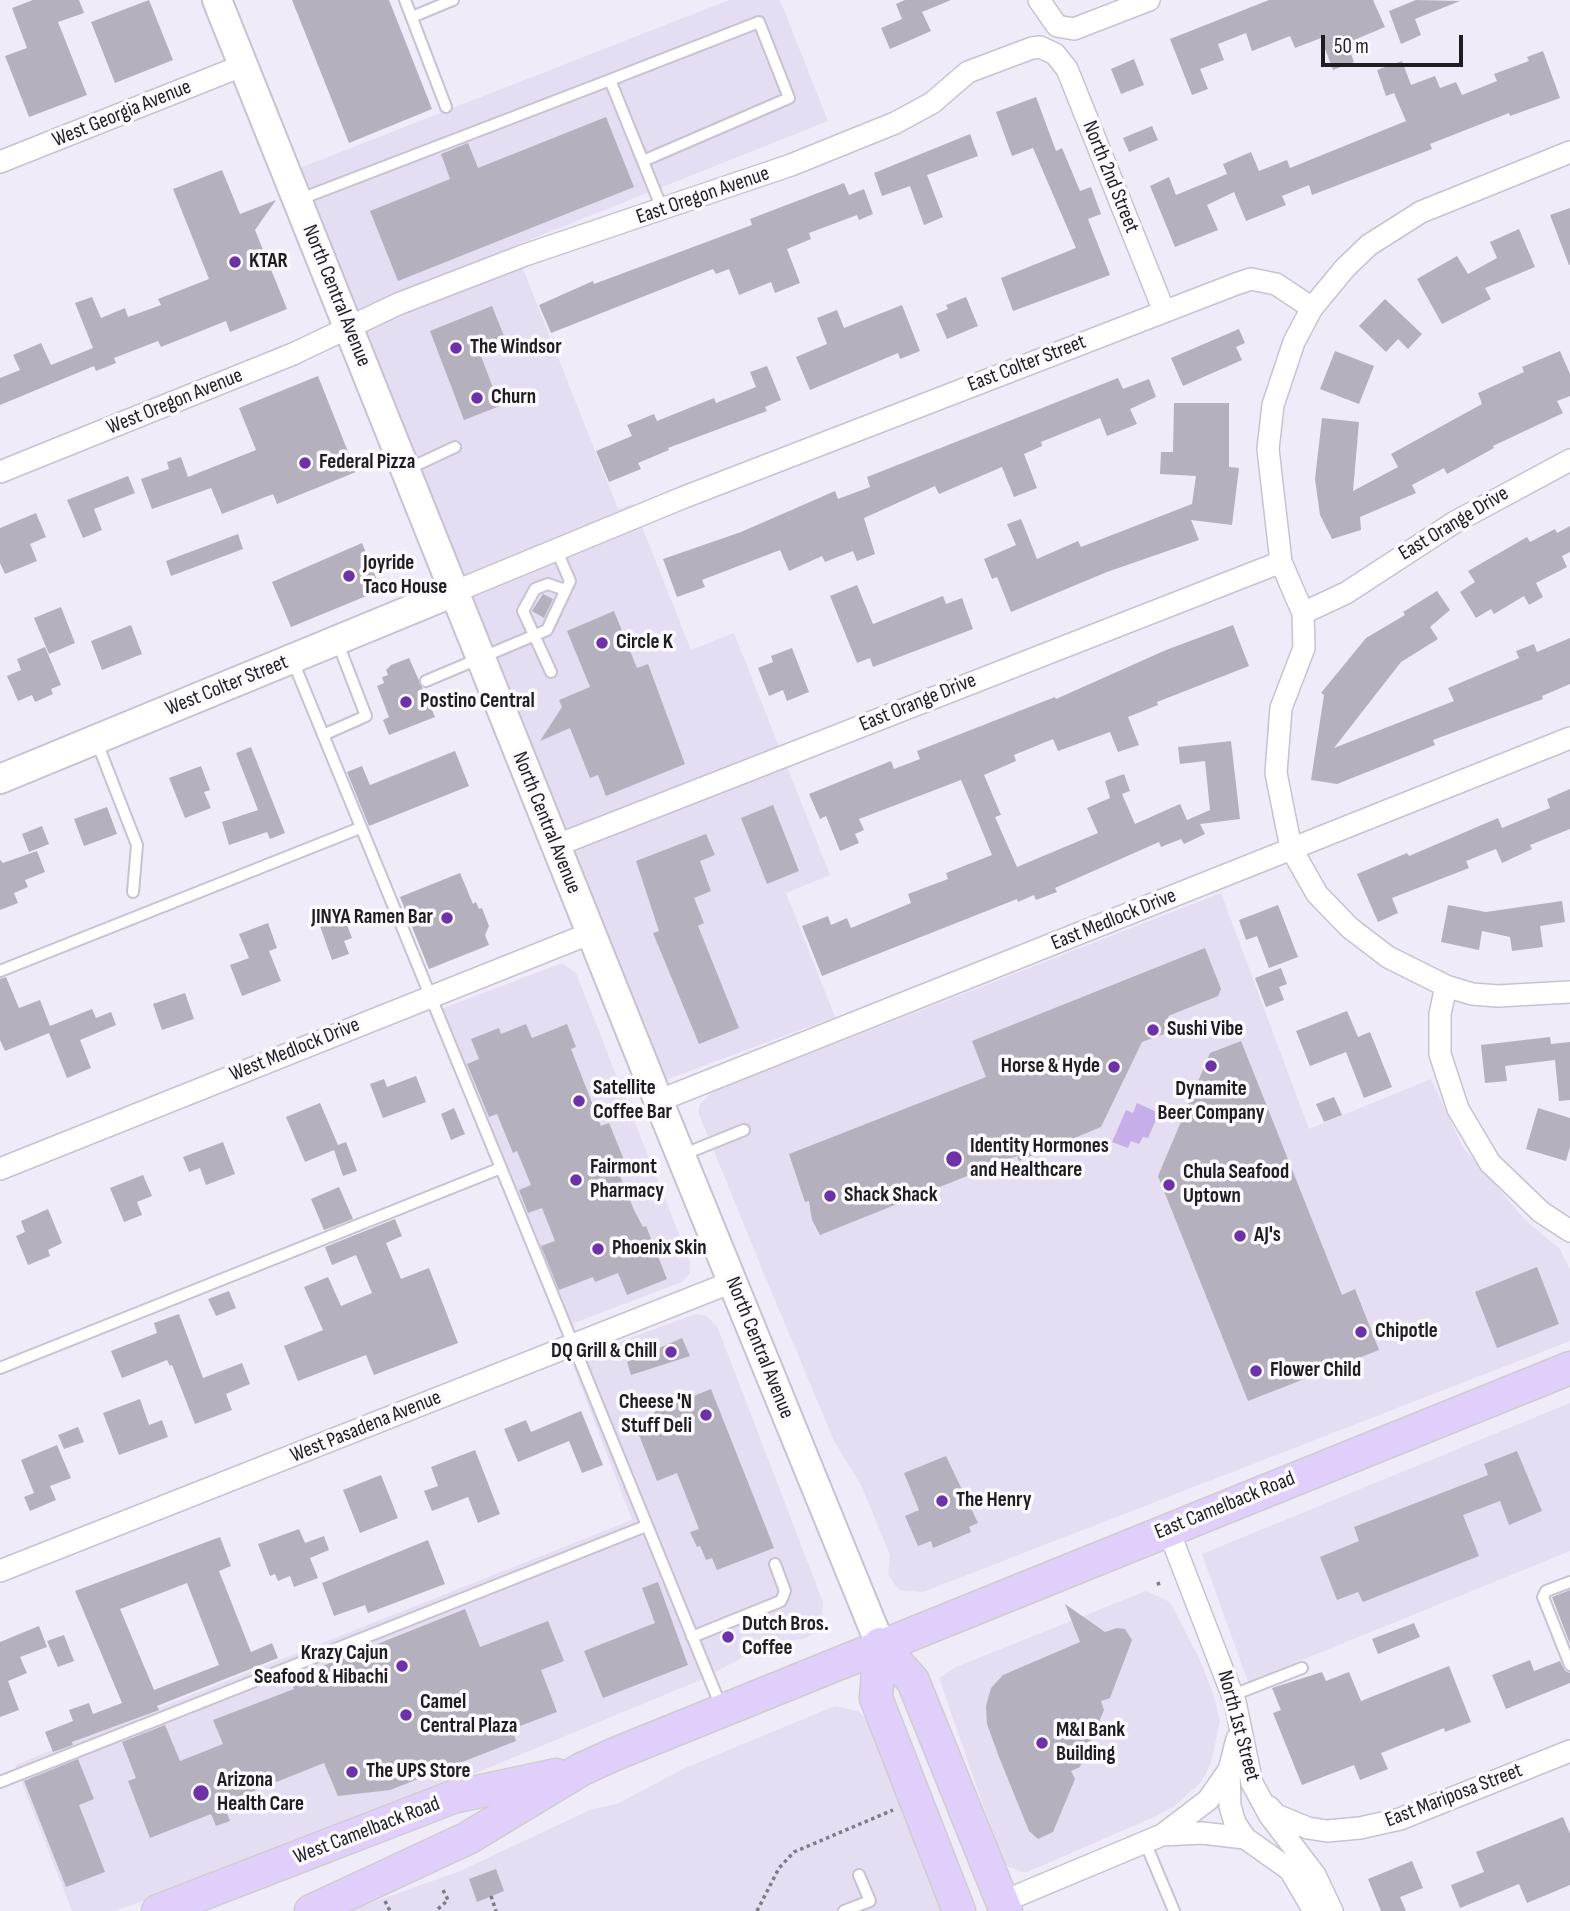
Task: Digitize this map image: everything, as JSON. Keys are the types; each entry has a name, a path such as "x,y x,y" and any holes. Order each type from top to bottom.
{"main road":[{"name":"North Central Avenue","path":"217,0 555,846 880,1644 914,1681 1004,1907"},
{"name":"West Colter Street","path":"0,779 454,592"},
{"name":"East Camelback Road","path":"880,1644 1570,1368"},
{"name":"North Central Avenue","path":"880,1644 876,1698 953,1906"},
{"name":"West Camelback Road","path":"311,1911 468,1838 582,1769 880,1644"},
{"name":"West Camelback Road","path":"158,1911 453,1797 582,1769"},
{"path":"378,1881 420,1836 425,1809"}],"street":[{"path":"1039,0 1057,26 1074,29 1149,0"},
{"name":"East Oregon Avenue","path":"349,327 398,304 525,255 663,211 791,164 915,114 968,72 1032,48 1047,49"},
{"name":"North 2nd Street","path":"1047,49 1055,54 1067,69 1164,311"},
{"name":"West Georgia Avenue","path":"0,162 244,65"},
{"path":"1570,152 1461,194 1393,228 1345,268 1312,308 1281,374 1270,422 1269,471 1281,562 1303,613 1304,648 1281,708 1276,773 1290,848 1317,894 1350,928 1388,957 1446,986 1472,994 1498,996 1570,992"},
{"name":"East Colter Street","path":"454,592 682,498 1251,279 1276,284 1312,308"},
{"name":"West Oregon Avenue","path":"0,472 189,398 349,327"},
{"name":"East Orange Drive","path":"1303,613 1346,593 1455,522 1570,460"},
{"name":"East Orange Drive","path":"555,846 1281,562"},
{"name":"East Medlock Drive","path":"658,1101 1570,738"},
{"name":"West Medlock Drive","path":"0,1169 591,933"},
{"path":"1446,986 1440,1014 1440,1054 1458,1109 1490,1163 1534,1206 1570,1231"},
{"name":"West Pasadena Avenue","path":"0,1571 732,1282"},
{"name":"North 1st Street","path":"1168,1529 1233,1695 1240,1720 1247,1770 1270,1816 1315,1875 1332,1911"},
{"path":"1240,1720 1229,1770 1230,1806 1235,1823 1245,1838"},
{"name":"East Mariposa Street","path":"1260,1798 1276,1815 1318,1830 1360,1828 1400,1819 1570,1751"},
{"path":"1004,1907 1154,1838 1208,1800 1229,1770"},
{"path":"1154,1838 1202,1833 1245,1838 1261,1846 1290,1870 1314,1911"}],"lane":[{"path":"405,0 446,107"},
{"path":"412,17 453,0"},
{"path":"298,200 758,22 789,98 643,161"},
{"path":"610,80 663,211"},
{"path":"405,470 456,447"},
{"path":"426,681 547,630 570,581 556,549"},
{"path":"551,671 523,611 535,589 548,584 565,590"},
{"path":"323,735 366,716 337,641"},
{"path":"292,659 722,1709"},
{"path":"96,740 137,845 134,891"},
{"path":"0,971 360,828"},
{"path":"681,1155 744,1130"},
{"path":"0,1368 500,1168"},
{"path":"0,1783 646,1527"},
{"path":"692,1637 781,1601 785,1591 775,1564"},
{"path":"1570,1582 1546,1591 1543,1597 1570,1665"},
{"path":"1233,1695 1302,1668"},
{"path":"1154,1838 1174,1911"},
{"path":"844,1911 870,1900 859,1875"}],"path":[{"path":"757,1911 779,1868 794,1852 898,1808"},
{"path":"438,1909 448,1899 442,1888"},
{"path":"491,1896 496,1911"}],"shaded area":[{"path":"729,0 780,0 828,121 514,246 618,509 633,504 691,650 734,633 830,875 786,893 835,1017 652,1085 287,173"},
{"path":"1221,893 1309,1129 1431,1079 1462,1146 1526,1221 1560,1249 1570,1269 1570,1341 923,1592 899,1590 888,1575 890,1555 861,1485 834,1441 762,1269 698,1112 700,1104 712,1092"},
{"path":"562,963 576,973 690,1262 690,1273 682,1282 566,1326 436,1011"},
{"path":"1137,1103 1159,1113 1148,1138 1143,1137 1139,1144 1131,1141 1128,1148 1112,1142 1126,1110 1133,1113"},
{"path":"695,1314 705,1315 717,1326 823,1602 821,1625 815,1633 804,1639 770,1642 703,1679 360,1821 115,1911 72,1911 15,1765 632,1520 571,1360"},
{"path":"1570,1403 1570,1551 1248,1682 1202,1554"},
{"path":"1146,1591 1170,1602 1199,1658 1213,1693 1220,1721 1211,1763 1202,1781 1175,1806 1154,1817 1025,1873 1004,1865 939,1678 956,1667"},
{"path":"835,1706 858,1711 865,1718 945,1911 348,1911 460,1871 592,1809 617,1804 685,1768"}],"building":[{"path":"33,0 79,0 84,13 58,22 87,95 29,117 5,56 27,48 12,8"},
{"path":"149,0 173,60 115,83 91,22"},
{"path":"292,0 389,0 432,109 349,143"},
{"path":"905,0 951,0 922,12 931,31 890,49 881,28 902,19 896,4"},
{"path":"1269,0 1373,0 1385,27 1347,43 1354,62 1333,70 1321,38 1295,48 1290,36 1252,51 1246,33 1218,44 1224,60 1200,69 1208,89 1192,95 1170,39"},
{"path":"1416,0 1460,1 1415,19 1421,35 1401,44 1389,11"},
{"path":"1543,51 1560,98 1510,116 1509,113 1430,144 1432,149 1312,195 1309,185 1282,196 1286,205 1246,221 1234,192 1207,205 1218,230 1175,247 1150,186 1169,177 1176,195 1227,174 1223,164 1251,152 1259,171 1287,160 1290,168 1406,121 1394,93 1386,96 1377,70 1402,61 1411,85 1435,76 1440,88 1456,82 1462,95 1497,81 1494,74 1529,61 1527,57"},
{"path":"1134,59 1144,85 1121,94 1111,69"},
{"path":"1036,97 1056,151 1062,148 1080,191 1091,187 1101,214 1088,219 1110,275 1013,311 1001,278 1076,248 1033,148 1012,156 996,112"},
{"path":"606,117 634,187 398,281 370,211 450,179 441,154 468,143 478,168"},
{"path":"1152,126 1158,140 1129,152 1123,138"},
{"path":"970,134 978,156 927,175 943,217 924,225 910,186 882,196 874,173"},
{"path":"222,170 240,214 276,200 255,230 287,309 230,332 226,321 161,347 158,341 114,358 116,363 96,371 94,366 0,405 0,378 20,370 13,355 41,343 51,365 93,348 75,303 92,297 101,318 125,308 128,317 161,305 158,299 209,279 173,189"},
{"path":"844,183 849,195 864,189 873,214 859,220 857,215 809,233 811,239 787,249 800,283 775,293 771,282 739,295 729,269 716,274 713,269 551,333 539,305 593,281 594,284 752,225 750,219"},
{"path":"1570,208 1570,265 1569,265 1550,215"},
{"path":"1519,229 1535,267 1485,288 1491,299 1442,324 1417,279 1457,256 1468,274 1497,258 1490,242"},
{"path":"966,297 978,326 947,339 936,314 948,309 946,305"},
{"path":"1385,299 1422,334 1408,349 1398,339 1386,352 1359,326"},
{"path":"902,305 920,351 900,359 898,353 810,390 796,357 827,344 817,318 837,310 844,328"},
{"path":"492,306 506,341 479,351 500,406 464,420 430,331"},
{"path":"1239,329 1245,343 1236,347 1242,360 1183,386 1171,358"},
{"path":"1335,351 1374,366 1359,404 1320,389"},
{"path":"1560,351 1570,374 1570,396 1557,401 1563,413 1493,446 1494,448 1447,474 1444,468 1412,485 1416,493 1360,517 1361,530 1332,539 1320,515 1315,479 1322,418 1359,422 1353,491 1398,467 1391,454 1482,404 1478,393 1524,372 1522,367"},
{"path":"767,366 781,400 765,407 767,411 668,448 669,450 638,463 641,469 609,482 596,451 632,436 627,425 654,414 657,421 714,398 716,403 756,387 750,372"},
{"path":"318,376 356,472 277,504 273,494 222,514 211,488 152,509 141,479 169,469 167,462 181,457 188,477 256,450 239,408"},
{"path":"1118,378 1123,389 1149,379 1156,397 1130,409 1137,424 1107,436 1100,418 1041,442 1042,446 1024,454 1037,488 1014,497 1002,467 939,494 935,486 864,518 875,554 857,561 853,551 825,562 822,556 789,571 780,550 702,580 705,587 677,597 663,559 741,532 835,491 838,499 870,487 867,477"},
{"path":"1174,403 1229,403 1229,467 1239,468 1232,525 1191,520 1199,540 1107,572 1011,612 997,577 992,579 984,559 1016,545 1007,524 1021,519 1037,559 1078,541 1081,547 1192,504 1196,476 1160,474 1161,452 1173,452"},
{"path":"128,476 135,493 94,509 102,530 83,538 67,500"},
{"path":"36,513 46,537 30,544 37,561 5,574 0,563 0,528"},
{"path":"1570,526 1570,552 1562,556 1567,567 1536,583 1543,597 1529,605 1524,596 1494,614 1491,609 1476,618 1460,592 1475,582 1468,571 1527,537 1530,542 1555,529 1557,533"},
{"path":"238,534 243,549 171,576 166,561"},
{"path":"362,543 381,590 291,627 272,582"},
{"path":"857,585 873,624 943,596 946,604 962,598 973,629 873,667 870,658 857,663 830,596"},
{"path":"1437,591 1450,610 1430,627 1438,639 1401,662 1334,748 1454,701 1448,688 1519,658 1516,651 1534,644 1537,652 1570,638 1570,684 1542,696 1543,699 1433,740 1435,745 1337,784 1311,780 1324,695 1321,693 1366,638 1405,615 1403,612"},
{"path":"543,594 553,599 544,618 532,611"},
{"path":"61,607 75,643 49,654 34,618"},
{"path":"614,611 637,668 648,664 685,764 606,796 598,775 590,778 570,728 540,741 562,707 559,700 590,687 567,631"},
{"path":"131,625 142,654 102,670 91,641"},
{"path":"1233,625 1249,666 1157,702 1158,705 1128,717 1139,745 1118,752 1110,732 1058,751 1053,739 1014,755 1016,761 984,775 1001,815 995,817 1017,867 1098,833 1087,808 1110,798 1105,781 1124,774 1130,791 1122,794 1135,824 1180,804 1187,820 1210,810 1205,761 1180,764 1178,747 1231,741 1240,819 1200,824 1205,834 1184,844 1181,839 1161,847 1159,842 1055,888 1057,892 1036,900 1034,895 1018,902 1017,899 822,976 802,926 828,916 831,925 847,918 851,928 911,903 908,894 948,879 946,873 992,855 961,780 859,819 864,830 855,834 859,843 840,851 826,816 820,819 809,794 891,761 894,769 920,759 917,751 1055,697 1056,699 1166,650"},
{"path":"45,647 61,685 51,689 53,694 35,702 32,695 18,701 7,676 21,670 17,659"},
{"path":"792,648 809,692 787,701 783,690 769,696 758,668 773,662 771,656"},
{"name":"Postino Central","path":"409,658 435,717 389,735 383,720 389,717 377,686 384,683 382,677 388,675 386,670 391,665"},
{"path":"251,747 285,833 270,839 267,832 229,845 222,822 258,810 236,753"},
{"path":"455,751 469,786 369,826 347,772 362,766 370,785"},
{"path":"201,766 210,790 204,792 211,808 185,818 169,778"},
{"path":"1570,789 1570,829 1530,845 1532,849 1502,863 1496,849 1466,861 1469,868 1392,898 1398,913 1378,922 1357,874 1407,853 1409,856 1498,818 1502,828 1550,808 1547,799"},
{"path":"773,805 799,871 767,884 741,818"},
{"path":"107,807 117,834 84,846 74,819"},
{"path":"42,826 49,844 29,852 22,834"},
{"path":"706,834 715,855 700,861 711,891 694,898 704,923 698,926 739,1028 699,1044 653,933 659,931 636,861"},
{"path":"37,851 45,872 25,880 28,887 14,893 18,903 0,910 0,860 3,863"},
{"name":"JINYA Ramen Bar","path":"460,873 473,904 476,902 479,909 482,908 489,926 485,935 489,945 429,969 400,897"},
{"path":"1562,901 1565,922 1540,926 1543,947 1512,951 1510,937 1482,931 1479,950 1441,942 1448,905 1486,912"},
{"path":"1278,905 1298,957 1269,968 1257,936 1246,940 1239,920"},
{"path":"344,917 352,938 344,941 349,954 332,960 320,926"},
{"path":"268,923 277,948 269,951 281,981 242,996 230,965 249,958 239,934"},
{"path":"1205,948 1221,989 1218,996 1168,1016 1171,1025 1167,1033 1142,1042 1101,1127 1019,1161 1017,1156 820,1235 812,1220 809,1201 805,1202 789,1154 986,1077 972,1041"},
{"path":"1281,968 1287,984 1279,987 1284,1000 1266,1007 1255,978"},
{"path":"6,977 19,1008 40,1000 50,1026 92,1009 96,1018 111,1012 116,1025 80,1040 91,1068 67,1078 49,1033 5,1051 0,1040 0,979"},
{"path":"185,993 194,1019 162,1030 153,1004"},
{"path":"1347,1011 1358,1037 1370,1032 1392,1087 1364,1098 1346,1052 1310,1066 1296,1031"},
{"path":"526,1024 532,1038 567,1024 576,1047 571,1049 601,1126 609,1123 629,1172 620,1176 634,1210 643,1227 646,1226 667,1279 627,1295 618,1273 595,1282 593,1277 559,1290 541,1246 555,1241 542,1208 528,1213 519,1190 531,1185 517,1151 513,1153 497,1114 489,1117 467,1064 479,1059 471,1039 499,1028 501,1034"},
{"path":"1550,1037 1551,1044 1570,1042 1570,1100 1559,1101 1555,1060 1505,1066 1507,1081 1485,1083 1481,1045"},
{"path":"1241,1041 1342,1295 1355,1289 1379,1350 1248,1401 1158,1176 1210,1053"},
{"path":"416,1076 426,1102 383,1118 370,1084 384,1079 387,1087"},
{"path":"1334,1097 1342,1115 1324,1122 1316,1104"},
{"path":"320,1103 338,1145 346,1142 357,1171 343,1176 334,1150 305,1162 286,1117"},
{"path":"454,1108 465,1134 451,1140 441,1114"},
{"path":"1538,1108 1570,1118 1570,1147 1566,1161 1526,1149"},
{"path":"223,1142 235,1174 206,1185 200,1168 189,1172 183,1157"},
{"path":"143,1175 152,1196 137,1202 142,1215 124,1222 110,1188"},
{"path":"339,1187 353,1219 324,1230 311,1199"},
{"path":"48,1209 62,1243 48,1250 50,1256 28,1265 16,1236 25,1232 21,1221"},
{"path":"395,1219 402,1236 386,1243 401,1279 429,1268 458,1343 374,1375 366,1355 298,1381 284,1346 323,1330 304,1287 328,1277 341,1306 372,1293 356,1255 332,1265 325,1247"},
{"path":"1537,1267 1559,1324 1497,1348 1475,1292"},
{"path":"229,1291 236,1308 216,1316 208,1299"},
{"path":"179,1314 203,1378 242,1363 250,1384 226,1394 232,1410 195,1424 172,1365 170,1366 167,1360 122,1378 111,1351 157,1333 154,1323"},
{"name":"DQ Grill & Chill","path":"682,1338 690,1356 631,1375 627,1362"},
{"path":"711,1389 774,1548 717,1570 712,1558 706,1560 690,1532 699,1529 677,1473 657,1481 639,1435 660,1427 654,1412"},
{"path":"140,1399 149,1425 162,1420 168,1437 119,1455 103,1413"},
{"path":"581,1411 603,1465 582,1473 569,1441 518,1462 504,1429 526,1420 531,1432"},
{"path":"78,1427 84,1442 64,1449 58,1435"},
{"path":"57,1445 71,1478 50,1486 56,1500 30,1511 24,1497 34,1493 21,1460"},
{"path":"475,1450 500,1514 478,1523 468,1497 432,1511 424,1491 438,1486 431,1467"},
{"path":"1517,1451 1542,1511 1509,1525 1500,1501 1463,1515 1479,1556 1363,1602 1358,1592 1337,1600 1320,1557 1359,1541 1354,1527 1488,1475 1484,1464"},
{"name":"The Henry","path":"946,1456 978,1523 969,1527 971,1532 933,1548 931,1541 918,1546 905,1516 919,1510 904,1473"},
{"path":"381,1475 398,1518 360,1533 343,1490"},
{"path":"299,1529 305,1543 324,1536 329,1550 310,1558 318,1578 294,1587 290,1576 278,1581 275,1574 270,1576 258,1544"},
{"path":"220,1537 231,1566 219,1571 251,1652 272,1643 278,1658 157,1706 159,1710 72,1742 73,1745 53,1752 45,1732 73,1721 69,1710 89,1703 93,1714 122,1703 75,1591","holes":["187,1583 219,1665 154,1690 120,1609"]},
{"path":"428,1540 445,1584 368,1613 365,1605 334,1616 322,1583"},
{"path":"658,1582 688,1665 603,1698 584,1651 655,1623 642,1588"},
{"path":"1570,1590 1570,1644 1552,1597"},
{"name":"M&I Bank Building","path":"1065,1604 1105,1632 1117,1628 1125,1629 1132,1640 1110,1698 1101,1701 1104,1710 1080,1767 1071,1771 1075,1779 1053,1832 1038,1839 1029,1831 999,1757 987,1724 986,1706 991,1688 1003,1675 1080,1642"},
{"path":"465,1609 480,1647 548,1621 564,1661 541,1670 557,1712 512,1729 516,1741 390,1790 338,1796 324,1763 231,1800 233,1805 225,1808 230,1821 216,1826 211,1814 150,1838 128,1781 136,1778 122,1742 165,1725 180,1761 223,1744 213,1720 294,1689 290,1679"},
{"path":"1414,1623 1420,1637 1378,1654 1372,1639"},
{"path":"39,1626 47,1647 20,1657 27,1673 8,1681 19,1710 0,1717 0,1642"},
{"path":"64,1635 74,1661 58,1667 47,1641"},
{"path":"1530,1660 1534,1671 1560,1661 1565,1671 1570,1673 1570,1683 1506,1709 1492,1675"},
{"path":"1449,1666 1471,1722 1445,1732 1444,1728 1381,1753 1388,1769 1360,1780 1354,1765 1302,1785 1273,1713 1281,1710 1272,1688 1322,1672 1326,1681 1349,1672 1361,1701"},
{"path":"78,1759 94,1799 79,1805 105,1872 66,1887 24,1781"},
{"path":"1563,1817 1570,1834 1570,1885 1527,1903 1519,1884 1460,1908 1451,1885 1484,1872 1476,1852"},
{"path":"1412,1861 1423,1888 1400,1897 1406,1911 1381,1911 1368,1879"},
{"path":"496,1869 504,1891 477,1902 469,1879"}],"place":[{"name":"KTAR","path":"235,262"},
{"name":"The Windsor","path":"456,348"},
{"name":"Churn","path":"477,398"},
{"name":"Federal Pizza","path":"305,463"},
{"name":"Joyride Taco House","path":"349,576"},
{"name":"Circle K","path":"602,643"},
{"name":"Postino Central","path":"406,702"},
{"name":"JINYA Ramen Bar","path":"447,918"},
{"name":"Sushi Vibe","path":"1153,1030"},
{"name":"Dynamite Beer Company","path":"1211,1066"},
{"name":"Horse & Hyde","path":"1114,1067"},
{"name":"Satellite Coffee Bar","path":"579,1101"},
{"name":"Identity Hormones and Healthcare","path":"954,1159"},
{"name":"Fairmont Pharmacy","path":"576,1180"},
{"name":"Chula Seafood Uptown","path":"1169,1185"},
{"name":"Shack Shack","path":"830,1196"},
{"name":"AJ's","path":"1240,1236"},
{"name":"Phoenix Skin","path":"598,1249"},
{"name":"Chipotle","path":"1361,1332"},
{"name":"DQ Grill & Chill","path":"671,1352"},
{"name":"Flower Child","path":"1256,1371"},
{"name":"Cheese 'N Stuff Deli","path":"706,1415"},
{"name":"The Henry","path":"942,1501"},
{"name":"Dutch Bros. Coffee","path":"728,1637"},
{"name":"Krazy Cajun Seafood & Hibachi","path":"402,1666"},
{"name":"Camel Central Plaza","path":"406,1715"},
{"name":"M&I Bank Building","path":"1042,1743"},
{"name":"The UPS Store","path":"352,1772"},
{"name":"Arizona Health Care","path":"201,1793"}]}
